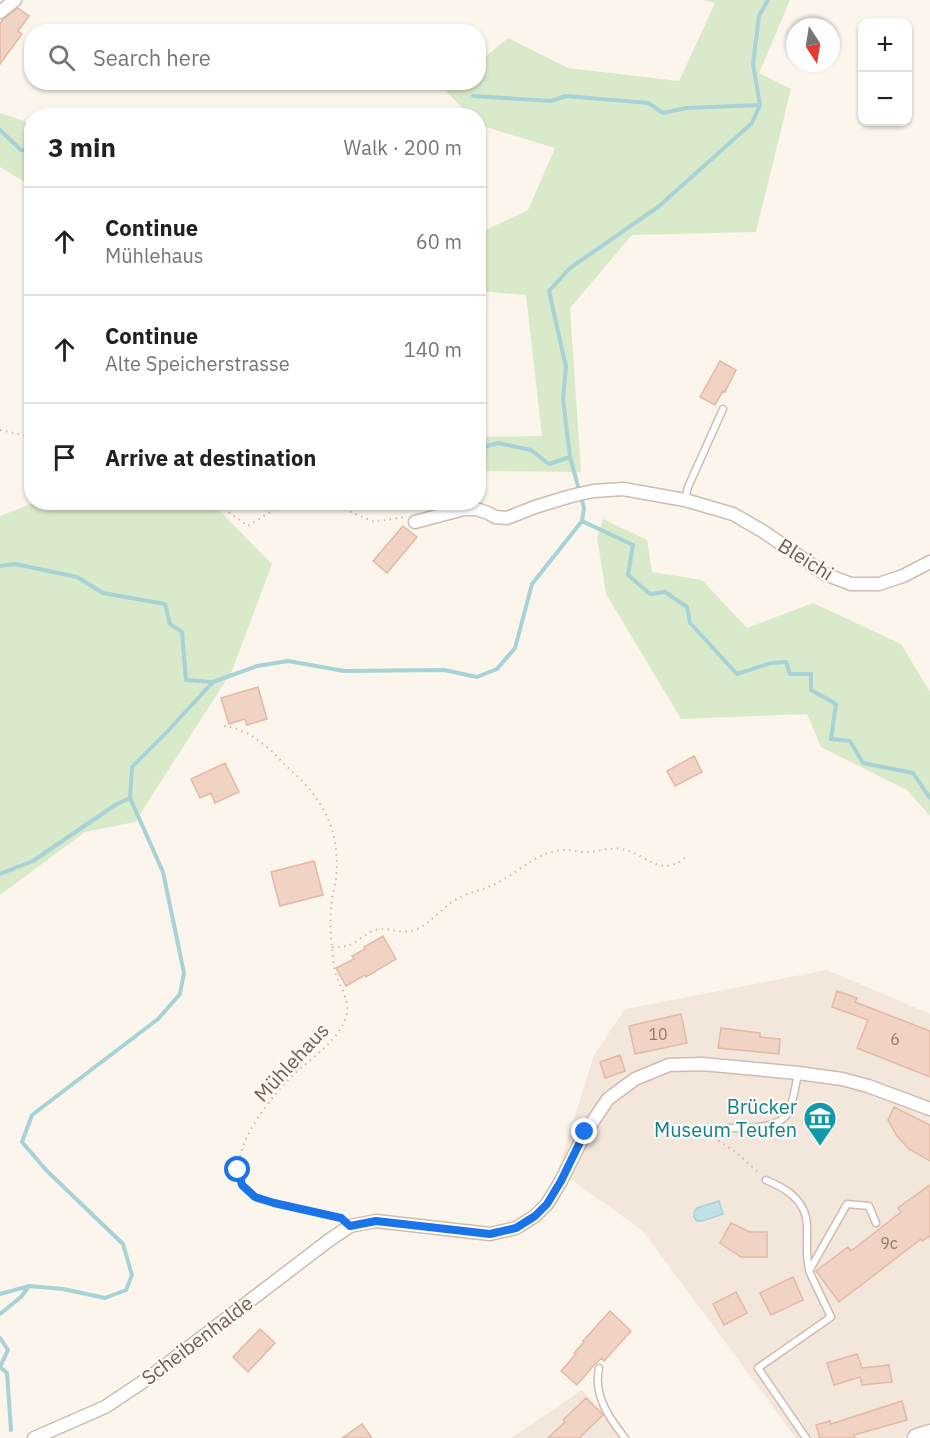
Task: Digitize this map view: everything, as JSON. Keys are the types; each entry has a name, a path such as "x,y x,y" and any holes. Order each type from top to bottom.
{"main road":[{"path":"917,1438 930,1434"}],"street":[{"path":"0,12 15,0"},
{"name":"Bleichi","path":"479,510 495,517 507,518 571,496 593,491 624,489 685,500 733,514 764,532 825,574 851,584 879,584 903,576 930,562"},
{"name":"Bleichi","path":"415,522 460,510"},
{"path":"350,1226 376,1221 490,1234 516,1228 535,1216 547,1204 585,1132 608,1099 635,1079 669,1065 702,1064 842,1079 930,1109"},
{"name":"Scheibenhalde","path":"34,1438 105,1407 150,1377 350,1226"}],"lane":[{"path":"685,500 688,487 723,409"},
{"path":"729,1128 752,1128 778,1122 789,1111 798,1073"},
{"path":"766,1180 790,1192 800,1202 806,1216 808,1231 809,1270 831,1317 758,1368 806,1438"},
{"path":"809,1270 847,1204 869,1206 876,1223"},
{"path":"600,1368 598,1376 604,1409 625,1438"}],"path":[{"path":"0,430 24,435"},
{"path":"225,510 248,526 273,510"},
{"path":"346,510 374,522 404,517 415,522"},
{"name":"Mühlehaus","path":"224,726 251,735 278,757 318,799 329,820 335,843 336,864 330,930 335,973 348,1005 347,1015 341,1029 286,1082 262,1113 240,1154 238,1170 242,1185 255,1197 341,1218 350,1226"},
{"path":"332,947 346,947 372,931 383,928 406,933 416,929 426,924 457,899 509,877 535,858 548,852 566,850 587,852 615,848 626,850 655,865 666,867 677,864 685,858"},
{"path":"729,1128 717,1132 718,1141 737,1153 766,1180"}],"shaded area":[{"path":"827,970 930,1014 930,1438 796,1438 643,1231 558,1170 594,1055 625,1009"},
{"path":"582,1390 629,1438 511,1438"}],"green space":[{"path":"702,0 790,0 759,73 791,89 756,232 632,235 570,308 581,472 486,471 486,437 542,436 526,295 486,292 486,230 528,210 555,148 486,127 486,108 462,108 445,90 486,90 486,56 508,38 568,68 679,81 715,3"},
{"path":"0,113 24,121 24,182 0,167"},
{"path":"24,507 24,510 219,510 272,564 232,671 135,822 85,832 0,895 0,516"},
{"path":"603,519 647,540 652,572 702,580 747,628 813,603 901,644 930,692 930,816 907,790 821,747 807,714 681,719 606,594 597,537"}],"water":[{"path":"719,1201 723,1214 697,1221 694,1212 697,1208"}],"building":[{"path":"18,8 29,16 18,31 22,34 0,64 0,24"},
{"path":"720,361 736,370 725,392 723,391 715,405 700,397"},
{"path":"403,526 417,537 387,573 373,561"},
{"path":"258,687 267,719 247,725 245,719 229,724 221,698"},
{"path":"694,756 702,772 675,786 667,771"},
{"path":"225,763 239,792 215,803 211,793 200,798 191,779"},
{"path":"314,861 323,895 280,906 271,872"},
{"path":"383,936 396,959 346,986 336,968 354,959 352,956"},
{"path":"837,991 857,998 855,1002 930,1031 930,1077 857,1048 868,1020 832,1007"},
{"path":"681,1014 687,1043 635,1054 629,1026"},
{"path":"721,1028 760,1033 760,1037 780,1039 779,1054 718,1048"},
{"path":"620,1055 625,1071 605,1078 600,1062"},
{"path":"894,1107 930,1125 930,1161 909,1149 897,1136 888,1120"},
{"path":"930,1185 930,1236 922,1241 921,1239 839,1302 816,1271 848,1247 851,1251 901,1212 898,1208"},
{"path":"731,1223 750,1232 767,1232 767,1257 741,1257 720,1243"},
{"path":"793,1277 803,1300 771,1315 760,1293"},
{"path":"736,1292 747,1313 724,1325 713,1304"},
{"path":"610,1311 631,1331 604,1361 602,1358 595,1364 577,1385 561,1371 576,1354 574,1353 583,1341"},
{"path":"260,1329 275,1343 248,1372 233,1357"},
{"path":"857,1354 862,1368 889,1365 892,1382 862,1385 860,1377 834,1385 827,1363"},
{"path":"586,1398 603,1415 579,1438 548,1438 565,1422 563,1420"},
{"path":"902,1401 907,1420 854,1435 855,1438 820,1438 816,1425 830,1421 831,1424"},
{"path":"362,1424 372,1438 342,1438"}],"waterway":[{"path":"0,1294 29,1286 63,1289 105,1298 126,1290 132,1275 123,1244 46,1170 22,1142 32,1115 158,1019 180,994 184,973 163,872 130,798 132,767 213,682 257,666 288,661 344,671 444,670 477,677 497,669 515,648 532,584 582,521 584,508 570,457 563,399 566,367 549,291 570,268 658,207 752,123 760,105 753,64 759,16 768,0"},
{"path":"473,96 551,101 566,96 648,103 663,113 686,108 760,105"},
{"path":"0,130 24,150"},
{"path":"486,447 498,443 531,450 549,464 570,457"},
{"path":"582,521 633,545 628,575 650,594 665,592 687,607 690,623 737,674 771,663 786,662 790,674 811,674 811,690 836,704 831,739 850,741 863,763 913,773 930,798"},
{"path":"0,566 15,564 77,577 103,593 165,604 170,624 182,632 186,680 213,682"},
{"path":"0,874 33,861 115,805 130,798"},
{"path":"0,1314 21,1297 29,1286"},
{"path":"0,1338 8,1350 0,1367 7,1373 11,1430"}],"place":[{"name":"Brücker Museum Teufen","path":"820,1147"}],"route":[{"path":"238,1170 242,1185 255,1197 341,1218 350,1226 376,1221 490,1234 516,1228 535,1216 547,1204 585,1132"}]}
